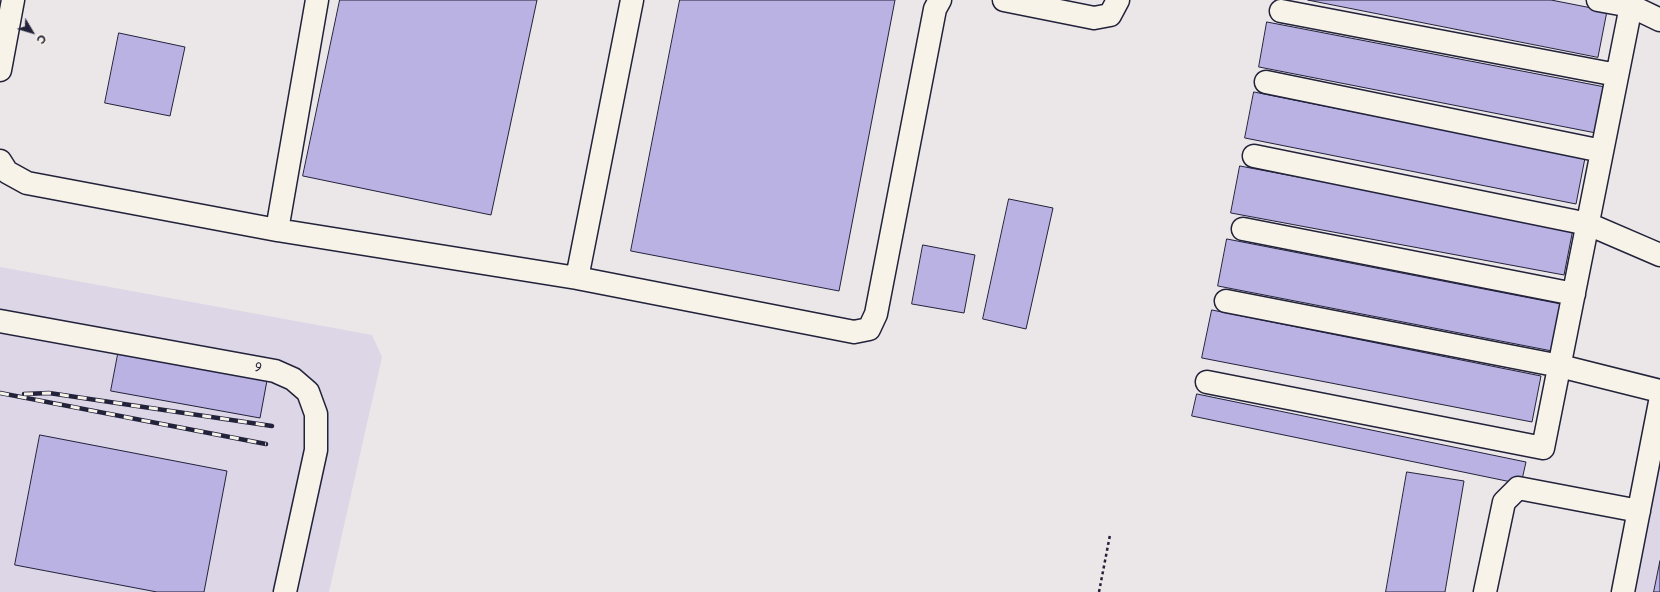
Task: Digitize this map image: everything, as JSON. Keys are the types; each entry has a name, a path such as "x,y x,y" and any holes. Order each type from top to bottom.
{"street":[{"path":"0,70 13,0"},
{"path":"278,230 317,0"},
{"path":"577,278 632,0"},
{"path":"0,161 7,172 27,183 278,230 577,278 854,332 869,329 876,314 935,9 940,0"},
{"path":"1004,0 1094,18 1110,16 1118,0"},
{"path":"1598,0 1631,6 1660,20"},
{"path":"1207,382 1543,448 1631,6"},
{"path":"1281,11 1617,75"},
{"path":"1266,82 1602,151"},
{"path":"1254,156 1588,224 1660,255"},
{"path":"1243,229 1574,294"},
{"path":"1226,301 1560,366 1660,391"},
{"name":"9","path":"0,321 275,371 293,378 308,392 316,414 316,450 285,592"},
{"path":"1623,592 1660,402"},
{"path":"1485,592 1504,502 1518,488 1639,511"}],"path":[{"path":"1100,592 1110,535"}],"shaded area":[{"path":"0,267 372,335 382,357 329,592 0,592"},
{"path":"1660,466 1660,592 1635,592"}],"building":[{"path":"340,0 537,0 491,215 303,176"},
{"path":"680,0 895,0 839,291 631,251"},
{"path":"1308,0 1551,0 1607,11 1598,57"},
{"path":"1267,22 1605,87 1596,133 1259,67"},
{"path":"119,33 185,47 170,116 105,103"},
{"path":"1254,92 1585,158 1576,204 1245,138"},
{"path":"1240,166 1573,229 1564,275 1231,213"},
{"path":"1009,199 1053,208 1026,329 983,319"},
{"path":"1227,239 1561,304 1552,351 1218,286"},
{"path":"923,245 975,255 964,313 912,304"},
{"path":"1212,310 1541,376 1532,422 1202,358"},
{"path":"119,349 268,375 260,418 111,391"},
{"path":"1197,394 1526,462 1521,484 1192,416"},
{"path":"40,435 227,471 204,592 157,592 15,565"},
{"path":"1407,472 1464,481 1445,592 1386,592"},
{"path":"1660,561 1660,592 1654,592"}],"railway":[{"path":"0,393 266,444"},
{"path":"24,394 49,393 272,426"}]}
